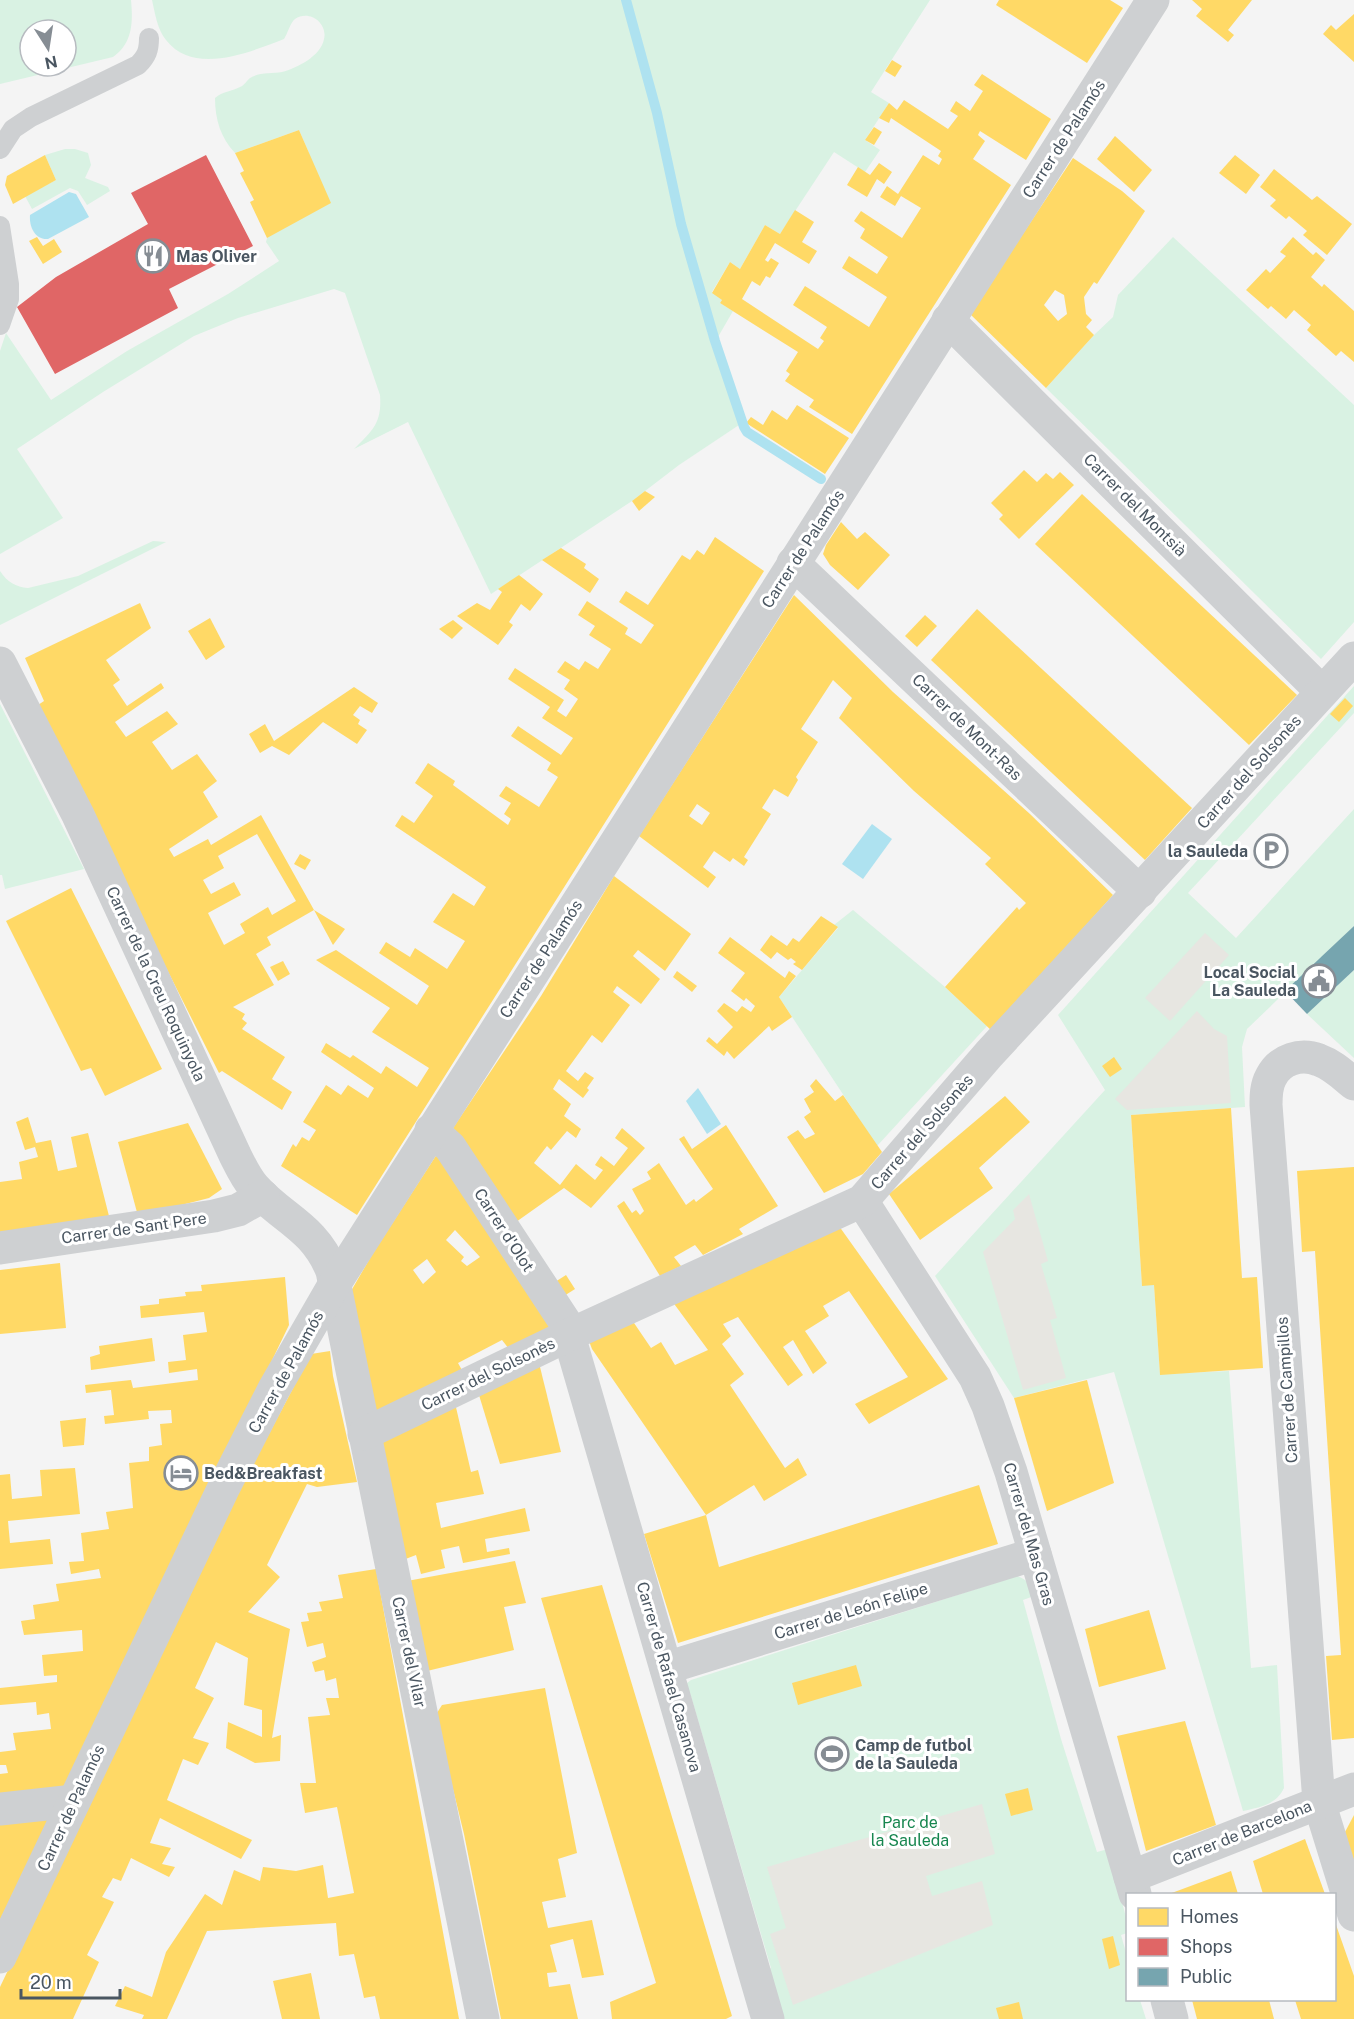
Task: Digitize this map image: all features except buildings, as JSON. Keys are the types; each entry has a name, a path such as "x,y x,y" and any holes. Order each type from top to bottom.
{"street":[{"name":"Carrer de Palamós","path":"0,1957 224,1487 274,1389 334,1285 1153,0"},
{"name":"Carrer del Montsià","path":"948,320 1322,692"},
{"name":"Carrer de Mont-Ras","path":"793,563 1140,892"},
{"name":"Carrer del Solsonès","path":"364,1434 569,1335 862,1201 989,1054 1354,658"},
{"name":"Carrer de la Creu Roquinyola","path":"0,663 78,815 235,1155 252,1186 313,1238 327,1259 334,1285"},
{"name":"Carrer de Campillos","path":"1354,1084 1336,1068 1318,1059 1298,1056 1282,1064 1271,1076 1266,1105 1319,1802 1354,1915"},
{"name":"Carrer d'Olot","path":"431,1130 450,1147 566,1322 569,1335"},
{"name":"Carrer de Sant Pere","path":"0,1248 214,1216 238,1210 263,1196"},
{"name":"Carrer del Mas Gras","path":"862,1201 975,1377 988,1406 1011,1472 1132,1886"},
{"name":"Carrer del Vilar","path":"334,1285 483,2019"},
{"name":"Carrer de Rafael Casanova","path":"569,1335 768,2019"},
{"name":"Carrer de León Felipe","path":"666,1668 1035,1554"},
{"name":"Carrer de Barcelona","path":"1132,1886 1319,1802 1354,1789"},
{"path":"0,1809 74,1801"},
{"path":"1167,2001 1172,2019"}],"lane":[{"path":"0,149 13,129 31,117 138,65 149,50 149,38"},
{"path":"0,226 9,284 9,299 0,325"}],"green space":[{"path":"0,0 131,0 130,32 125,45 113,57 78,65 78,18 18,18 18,78 25,78 0,84"},
{"path":"152,0 930,0 871,92 889,103 865,140 880,150 865,172 834,152 780,234 765,225 740,269 730,262 712,292 722,300 720,303 733,311 718,337 707,331 739,425 679,465 632,501 491,594 408,422 354,449 378,419 380,395 345,293 334,289 238,318 194,336 17,449 63,518 0,554 0,351 6,333 51,400 127,351 228,294 279,261 266,242 267,238 309,153 299,130 235,153 220,128 215,98 237,89 254,76 282,72 308,60 318,51 324,39 323,28 316,19 300,16 293,21 284,39 239,55 207,59 191,57 178,51 166,40 160,31"},
{"path":"65,149 88,153 91,165 85,178 108,187 110,191 87,205 78,191 70,188 32,209 25,196 56,180 45,155"},
{"path":"1173,237 1354,405 1354,622 1321,659 1046,388 1113,317 1118,295"},
{"path":"153,541 166,542 0,625 0,571 12,583 28,588 78,576"},
{"path":"1354,686 1354,713 1188,893 1236,938 1354,809 1354,926 1247,1029 1242,1047 1245,1107 1131,1115 1142,1285 1154,1285 1160,1374 1229,1371 1251,1668 1277,1665 1284,1788 1272,1802 1243,1811 1114,1372 1014,1398 935,1276 1105,1090 1058,1015"},
{"path":"0,704 84,869 5,889 2,875 0,875"},
{"path":"853,910 945,987 987,1026 877,1146 779,997 838,928 834,925"},
{"path":"1354,970 1354,1058 1307,1014"},
{"name":"Parc de la Sauleda","path":"1017,1576 1024,1579 1034,1596 1023,1600 1061,1739 1097,1852 1108,1849 1126,1917 1126,1933 1121,1935 1126,1952 1126,2001 1140,2001 1146,2019 776,2019 762,1973 771,1968 690,1693 678,1690 691,1680"}],"sand":[{"path":"1205,933 1229,955 1170,1021 1145,998"},
{"path":"1197,1011 1214,1029 1227,1036 1231,1103 1127,1110 1115,1099"},
{"path":"1029,1194 1048,1261 1041,1264 1057,1318 1050,1320 1066,1378 1023,1390 983,1252 1015,1219 1013,1210"},
{"path":"982,1804 995,1854 926,1876 932,1896 982,1881 993,1925 793,2005 770,1934 786,1928 767,1867"}],"water":[{"path":"69,192 76,194 89,217 48,239 36,235 32,228 30,215"},
{"path":"872,824 892,839 863,879 842,864"},
{"path":"698,1088 721,1124 707,1134 686,1101"}],"waterway":[{"path":"626,0 657,113 681,224 715,341 744,427 747,432 821,479"}],"place":[{"name":"Mas Oliver","path":"153,256"},
{"name":"la Sauleda","path":"1271,851"},
{"name":"Local Social La Sauleda","path":"1319,981"},
{"name":"Bed&Breakfast","path":"181,1473"},
{"name":"Camp de futbol de la Sauleda","path":"832,1754"}]}
